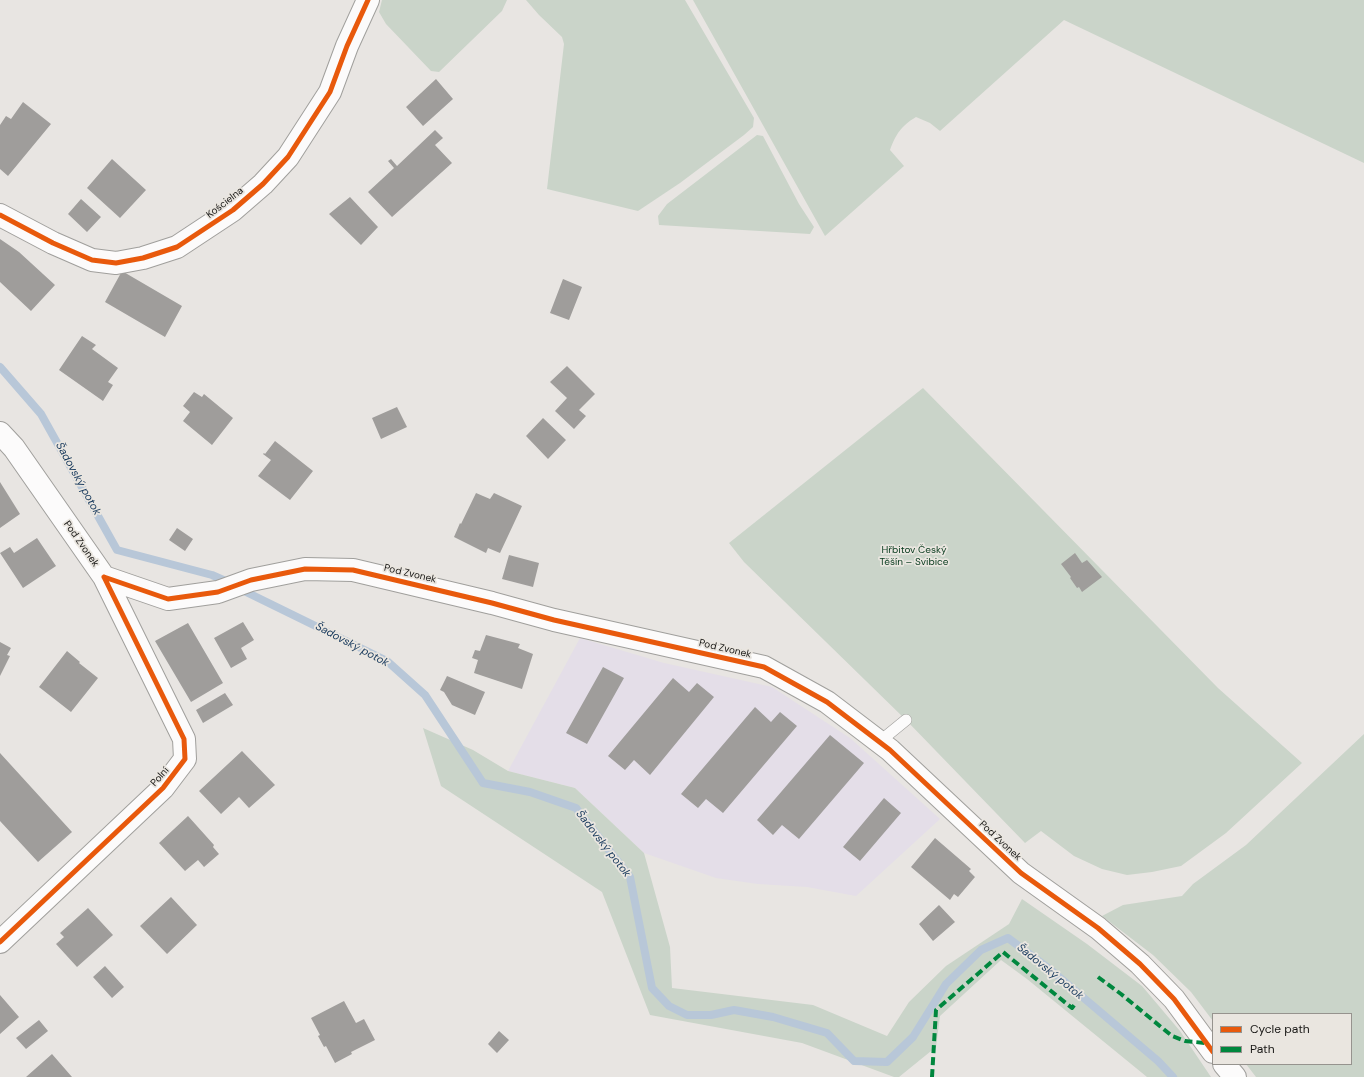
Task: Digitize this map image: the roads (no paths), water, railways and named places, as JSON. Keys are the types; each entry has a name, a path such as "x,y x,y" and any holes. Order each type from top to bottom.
{"street":[{"name":"Kościelna","path":"0,215 53,243 92,260 116,263 142,258 177,247 233,210 263,184 288,157 330,92 347,46 368,0"},
{"name":"Pod Zvonek","path":"0,433 14,448 104,577 168,599 218,592 250,580 305,569 353,570 492,603 554,620 764,667 827,702 890,750 1021,873 1098,928 1140,964 1174,999 1212,1051"},
{"name":"Polní","path":"0,942 163,788 185,759 184,739 104,577"},
{"path":"1225,1065 1235,1077"}],"lane":[{"path":"879,742 906,720"}],"waterway":[{"name":"Šadovský potok","path":"0,367 41,414 117,550 212,575 230,583"},
{"name":"Šadovský potok","path":"240,589 387,661 425,695 483,783 530,792 576,808 630,877 652,988 669,1006 687,1015 711,1015 734,1010 773,1017 827,1033 854,1061 887,1062 913,1037 946,984 981,950 1008,938 1052,971 1158,1061 1173,1077"}],"park label":[{"name":"Hřbitov Český Těšín – Svibice","path":"914,556"}]}
